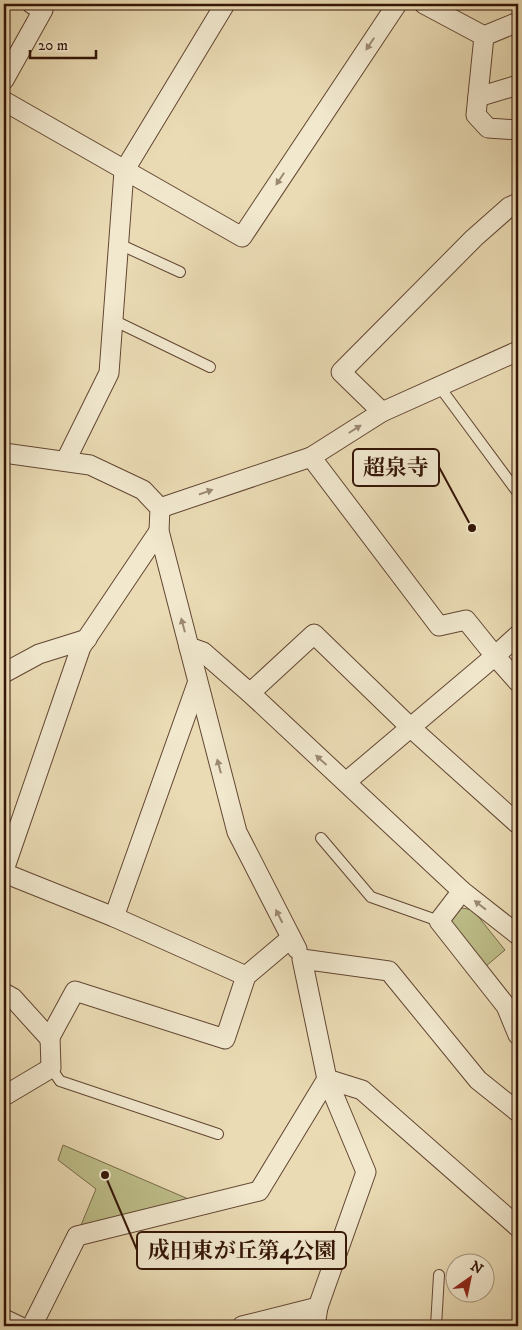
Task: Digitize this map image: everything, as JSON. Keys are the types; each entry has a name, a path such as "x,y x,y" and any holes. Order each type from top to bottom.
{"street":[{"path":"66,460 109,373 124,171 225,4"},
{"path":"4,101 242,237 397,4"},
{"path":"424,4 484,36"},
{"path":"4,80 41,6"},
{"path":"484,36 518,22"},
{"path":"484,36 476,115 488,128 518,130"},
{"path":"478,98 518,86"},
{"path":"382,412 341,372 474,238 509,207 518,203"},
{"path":"160,508 311,457 382,412 518,351"},
{"path":"4,453 30,459 66,460 90,465 143,490 160,508 159,531 236,832 302,959 328,1079 366,1172 318,1308 315,1326"},
{"path":"311,457 439,626 466,620 518,682"},
{"path":"159,531 81,647 4,872 114,917 246,976"},
{"path":"250,692 314,634 410,727 518,824"},
{"path":"346,782 518,635"},
{"path":"4,673 39,654 87,639"},
{"path":"189,647 202,652 250,692 462,891 518,935"},
{"path":"114,917 197,684"},
{"path":"462,891 439,921 506,1006 518,1035"},
{"path":"4,1096 51,1068 50,1039 75,991 225,1040 246,976 291,938"},
{"path":"302,959 389,971 478,1080 517,1110"},
{"path":"4,993 13,998 50,1039"},
{"path":"328,1079 362,1090 518,1227"},
{"path":"30,1326 77,1236 259,1191 328,1079"},
{"path":"242,1326 318,1308"}],"lane":[{"path":"118,244 180,272"},
{"path":"113,320 210,367"},
{"path":"439,386 518,493"},
{"path":"321,838 371,897 439,921"},
{"path":"51,1068 60,1081 218,1134"},
{"path":"436,1326 439,1275"},
{"path":"4,1314 30,1326"}],"green space":[{"path":"462,908 473,910 505,950 486,966 451,922 454,914"},
{"path":"63,1145 193,1201 79,1230 96,1189 58,1160"}],"place":[{"name":"超泉寺","path":"472,528"},
{"name":"成田東が丘第4公園","path":"105,1175"}]}
